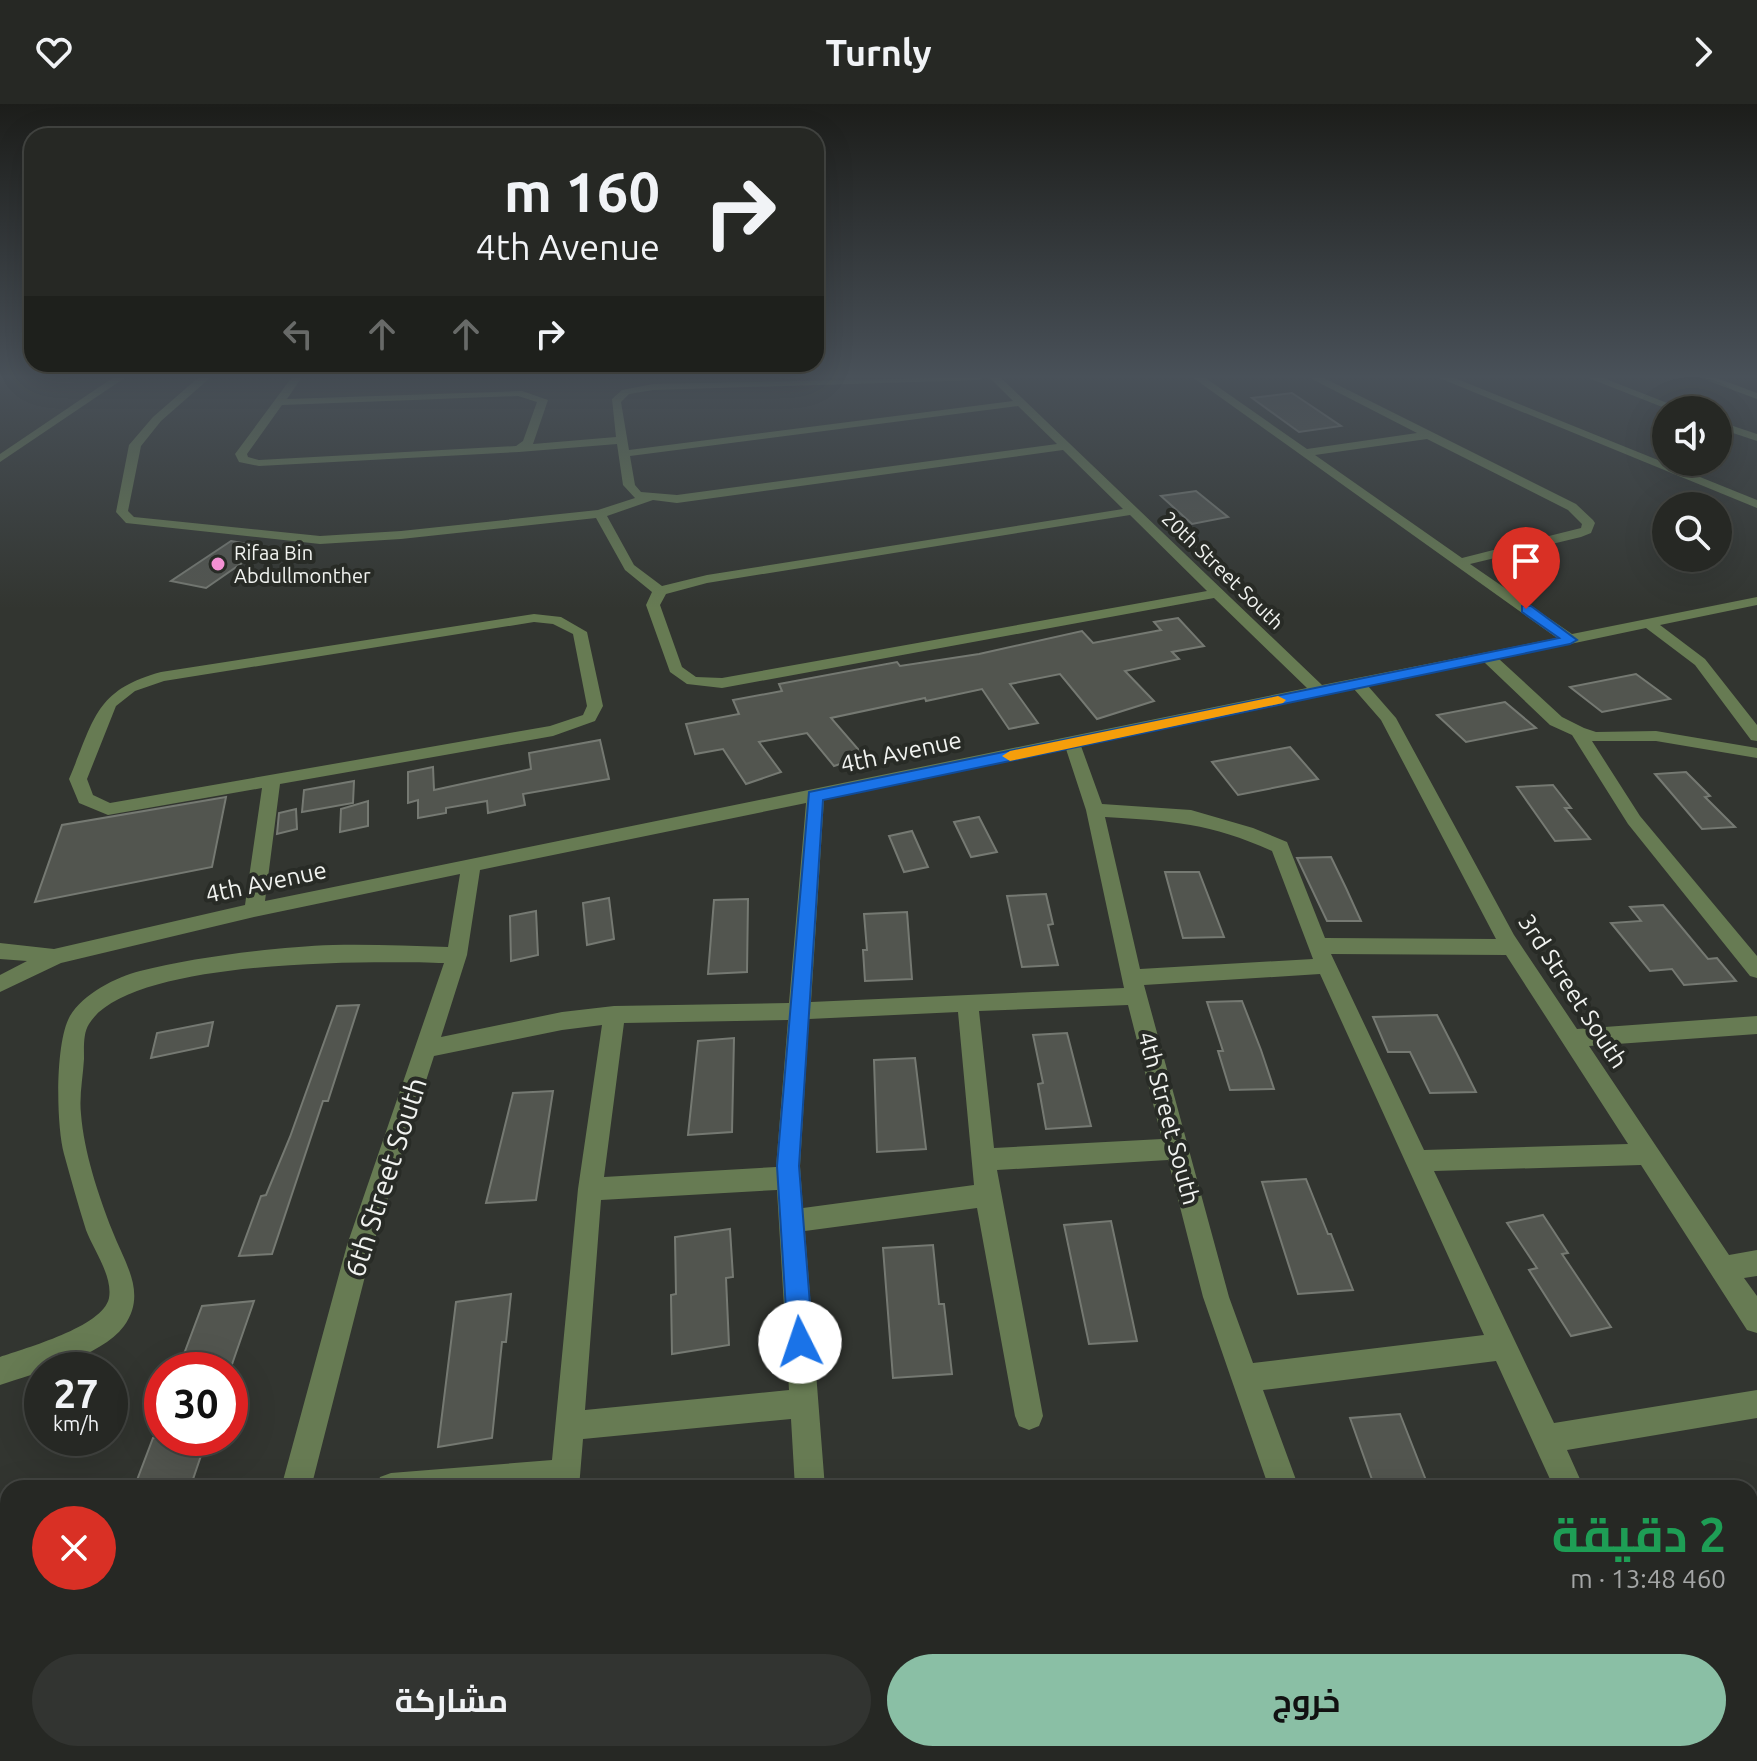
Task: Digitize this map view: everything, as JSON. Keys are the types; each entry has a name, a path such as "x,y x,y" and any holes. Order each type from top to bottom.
{"street":[{"path":"133,454 122,512 130,520 320,540 401,535 600,514 648,498"},
{"path":"241,454 243,460 275,463 426,454"},
{"path":"622,454 629,485 637,495 677,499 1004,454"},
{"name":"20th Street South","path":"1074,454 1320,692"},
{"path":"1306,454 1570,640"},
{"path":"1460,562 1576,534 1586,530 1589,523 1572,507 1467,454"},
{"path":"1634,454 1757,504"},
{"path":"600,514 626,566 639,580 660,591 707,579 1133,511"},
{"path":"660,591 653,605 675,669 692,681 722,683 1217,593"},
{"name":"4th Avenue","path":"0,984 56,956 254,910 1757,601"},
{"path":"534,618 556,620 580,632 595,706 589,718 553,731 272,781 108,809 85,799 78,779 109,704 129,688 161,677 534,618"},
{"path":"1649,624 1700,662 1757,736"},
{"path":"1488,657 1556,721 1578,732 1595,737 1656,736 1757,753"},
{"name":"3rd Street South","path":"1358,684 1388,718 1512,947 1757,1320"},
{"path":"1578,732 1634,820 1757,970"},
{"name":"4th Street South","path":"1072,743 1095,810 1134,987 1216,1297 1281,1480"},
{"path":"254,910 272,781"},
{"path":"810,1480 789,1178 815,796"},
{"path":"1095,810 1191,816 1247,832 1280,847 1323,956 1565,1480"},
{"name":"6th Street South","path":"298,1480 360,1245 457,955 471,865"},
{"path":"426,1049 562,1021 614,1015 968,1004 1134,987 1323,956 1512,947"},
{"name":"4th Avenue","path":"0,951 56,956"},
{"path":"0,1371 76,1345 114,1317 122,1299 122,1284 99,1230 75,1150 69,1112 74,1039 79,1020 94,1005 111,992 141,979 239,963 332,953 457,955"},
{"path":"968,1004 987,1195 1029,1416"},
{"path":"564,1480 590,1189 614,1015"},
{"path":"1572,1038 1757,1025"},
{"path":"984,1160 1177,1149"},
{"path":"1417,1161 1649,1154"},
{"path":"590,1189 789,1178"},
{"path":"792,1221 987,1195"},
{"path":"1724,1268 1757,1263"},
{"path":"1245,1378 1504,1346"},
{"path":"569,1426 805,1403"},
{"path":"1547,1439 1757,1404"}],"building":[{"path":"1196,491 1228,517 1192,524 1161,496"},
{"name":"Rifaa Bin Abdullmonther","path":"231,541 265,547 206,588 171,581"},
{"path":"1178,618 1204,646 1172,652 1179,659 1125,671 1154,701 1097,719 1060,674 1010,684 1038,723 1009,729 982,689 926,701 925,698 831,718 864,756 834,766 807,733 759,742 781,772 746,784 723,749 695,754 686,724 739,714 733,700 782,691 779,684 897,662 900,666 979,654 1082,631 1093,643 1161,630 1154,622"},
{"path":"1636,674 1670,699 1602,712 1570,687"},
{"path":"1505,702 1536,728 1466,742 1437,715"},
{"path":"600,740 609,779 523,794 525,805 488,813 487,801 446,808 446,813 418,818 418,800 408,803 408,772 433,767 434,790 531,769 529,753"},
{"path":"1290,747 1318,779 1238,795 1212,762"},
{"path":"1686,772 1710,796 1705,797 1735,827 1702,829 1655,774"},
{"path":"354,781 353,803 302,812 304,790"},
{"path":"1553,785 1571,808 1565,808 1590,839 1555,841 1517,787"},
{"path":"226,797 212,867 35,902 62,825"},
{"path":"368,801 368,826 340,832 341,809"},
{"path":"296,809 297,829 277,834 279,813"},
{"path":"979,817 997,852 971,857 954,822"},
{"path":"912,831 928,867 904,872 889,836"},
{"path":"1331,857 1361,921 1327,921 1297,858"},
{"path":"1165,872 1199,872 1224,937 1183,938"},
{"path":"1046,894 1053,924 1048,925 1058,965 1022,967 1007,896"},
{"path":"609,898 614,939 587,945 583,903"},
{"path":"748,899 747,972 708,974 714,900"},
{"path":"1663,905 1708,959 1717,958 1736,981 1684,985 1672,969 1650,971 1611,923 1641,921 1630,907"},
{"path":"536,911 538,955 511,961 510,916"},
{"path":"907,912 912,979 865,981 863,950 867,950 864,914"},
{"path":"1242,1001 1274,1089 1230,1090 1218,1051 1223,1051 1207,1002"},
{"path":"359,1005 272,1254 239,1256 261,1196 266,1195 290,1137 337,1006"},
{"path":"1437,1015 1476,1092 1430,1093 1410,1052 1388,1052 1373,1017"},
{"path":"213,1022 208,1046 151,1058 157,1033"},
{"path":"1067,1033 1091,1126 1046,1129 1038,1084 1043,1083 1033,1035"},
{"path":"734,1038 732,1132 688,1135 698,1041"},
{"path":"915,1058 926,1149 877,1152 874,1060"},
{"path":"553,1091 536,1200 486,1203 513,1093"},
{"path":"1306,1179 1353,1290 1298,1294 1262,1182"},
{"path":"1543,1215 1568,1253 1562,1254 1611,1327 1571,1336 1529,1270 1537,1268 1507,1223"},
{"path":"1111,1221 1137,1341 1089,1344 1064,1225"},
{"path":"730,1229 733,1277 726,1278 729,1345 672,1354 671,1295 676,1294 675,1237"},
{"path":"933,1245 939,1304 944,1304 952,1374 893,1378 883,1248"},
{"path":"511,1294 506,1342 502,1342 492,1438 438,1447 456,1302"},
{"path":"254,1301 236,1352 185,1352 202,1306"},
{"path":"1400,1414 1426,1480 1372,1480 1350,1418"},
{"path":"146,1456 201,1456 193,1480 137,1480"}],"slow traffic":[{"path":"1010,756 1278,700"}],"place":[{"name":"Rifaa Bin Abdullmonther","path":"218,564"}],"route":[{"path":"800,1342 788,1166 815,796 1570,640 1526,609"}]}
